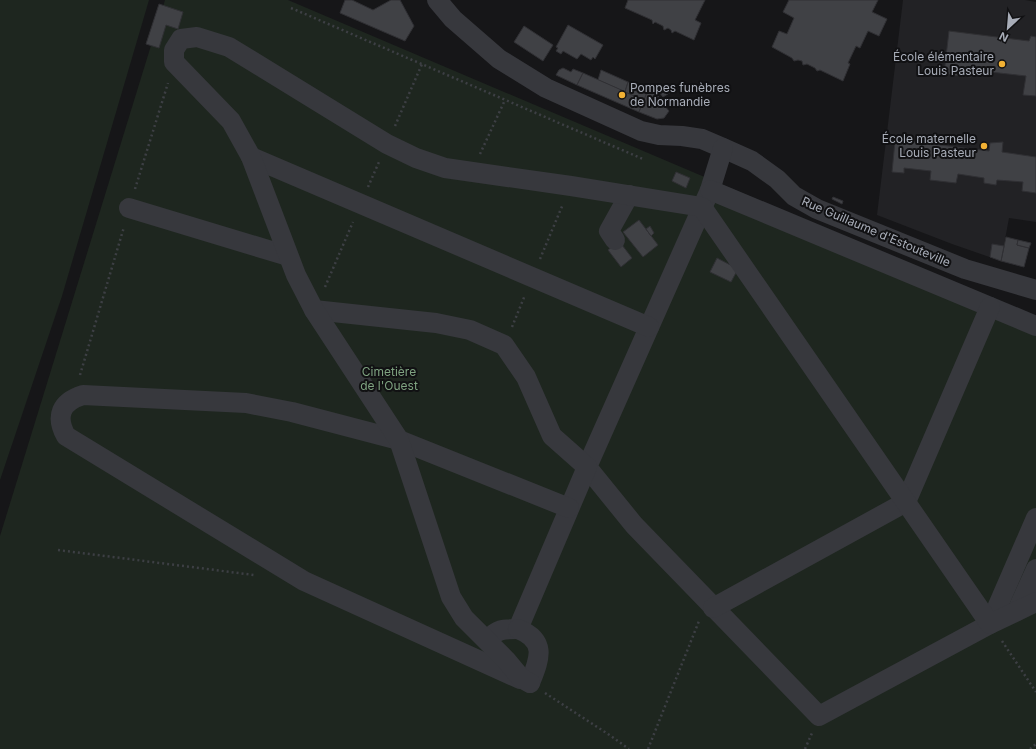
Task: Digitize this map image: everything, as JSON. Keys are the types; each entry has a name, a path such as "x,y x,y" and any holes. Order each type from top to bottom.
{"street":[{"name":"Rue Guillaume d'Estouteville","path":"437,0 453,19 499,58 546,88 641,131 659,135 702,139 752,161 777,179 794,196 817,209 965,269 1036,290"},
{"path":"530,683 521,678 487,640 464,618 451,597 399,440 314,310 288,256 251,157 231,121 174,62 174,50 181,39 197,37 229,47 387,144 416,158 445,168 629,195 706,198 1036,326"},
{"path":"518,629 569,508 706,198 723,148"},
{"path":"251,157 649,327"},
{"path":"614,240 609,231 629,195"},
{"path":"706,198 906,502 990,624"},
{"path":"129,208 288,256"},
{"path":"710,604 906,502 990,307"},
{"path":"314,310 436,323 470,330 504,345 526,377 552,436 587,467 634,525 819,716 990,624 1036,602"},
{"path":"530,683 304,581 66,436 60,426 61,414 64,406 73,398 83,395 246,403 292,412 399,440 569,508"},
{"path":"990,624 1036,518"},
{"path":"1018,611 1036,568"},
{"path":"487,640 495,632 504,629 518,629 525,632 538,644 540,652 538,662 530,683"}],"path":[{"path":"291,8 643,159"},
{"path":"73,398 174,62"},
{"path":"472,173 505,100"},
{"path":"58,550 256,575"},
{"path":"648,749 710,604"},
{"path":"990,624 1036,692"},
{"path":"530,683 629,749"},
{"path":"1030,749 1036,744"}],"shaded area":[{"path":"903,0 1025,0 1036,2 1036,222 1009,218 1001,261 877,215"}],"green space":[{"path":"0,0 149,0 62,296 0,480"},
{"name":"Cimetière de l'Ouest","path":"165,0 288,0 1036,318 1036,749 0,749 0,536"}],"building":[{"path":"345,0 352,0 373,10 391,0 400,0 414,26 405,41 340,13"},
{"path":"628,0 705,0 695,20 701,23 694,40 675,31 672,33 668,28 664,30 663,26 655,22 653,24 652,20 625,8"},
{"path":"789,0 878,0 872,12 887,19 879,36 868,31 860,48 856,46 848,63 850,64 843,81 820,70 817,71 815,68 807,64 803,65 802,61 794,61 792,58 772,47 779,31 787,34 794,18 783,12"},
{"path":"159,4 183,12 178,29 166,25 159,48 146,44"},
{"path":"568,25 603,45 595,59 593,57 591,60 581,54 577,59 563,51 561,54 556,51 558,48 556,47"},
{"path":"524,26 553,45 543,61 514,42"},
{"path":"949,31 1029,41 1031,36 1036,37 1036,96 1023,95 1026,76 972,70 971,77 944,74"},
{"path":"563,68 571,72 573,69 583,73 577,85 556,75 559,70"},
{"path":"601,70 628,82 625,92 598,80"},
{"path":"583,73 644,100 639,112 577,85"},
{"path":"628,82 648,90 644,100 625,92"},
{"path":"668,87 671,92 663,97 659,92"},
{"path":"648,90 657,94 669,111 664,118 657,119 639,112"},
{"path":"895,141 907,143 907,141 989,151 990,143 1003,142 1002,152 1036,157 1036,193 1022,191 1023,182 997,180 996,185 984,183 984,178 958,174 956,183 930,180 931,171 904,168 904,173 892,172"},
{"path":"676,172 690,178 686,188 672,181"},
{"path":"833,197 843,201 842,204 832,199"},
{"path":"639,220 658,245 643,257 623,232"},
{"path":"650,226 654,233 651,236 646,229"},
{"path":"1006,237 1018,240 1017,245 1029,248 1024,267 1001,261"},
{"path":"1018,240 1031,243 1029,248 1017,245"},
{"path":"619,241 632,258 621,267 608,250"},
{"path":"992,244 1004,246 1001,261 990,257"},
{"path":"717,258 738,269 731,282 710,272"}],"place":[{"name":"École élémentaire Louis Pasteur","path":"1002,64"},
{"name":"Pompes funèbres de Normandie","path":"622,95"},
{"name":"École maternelle Louis Pasteur","path":"984,146"}]}
